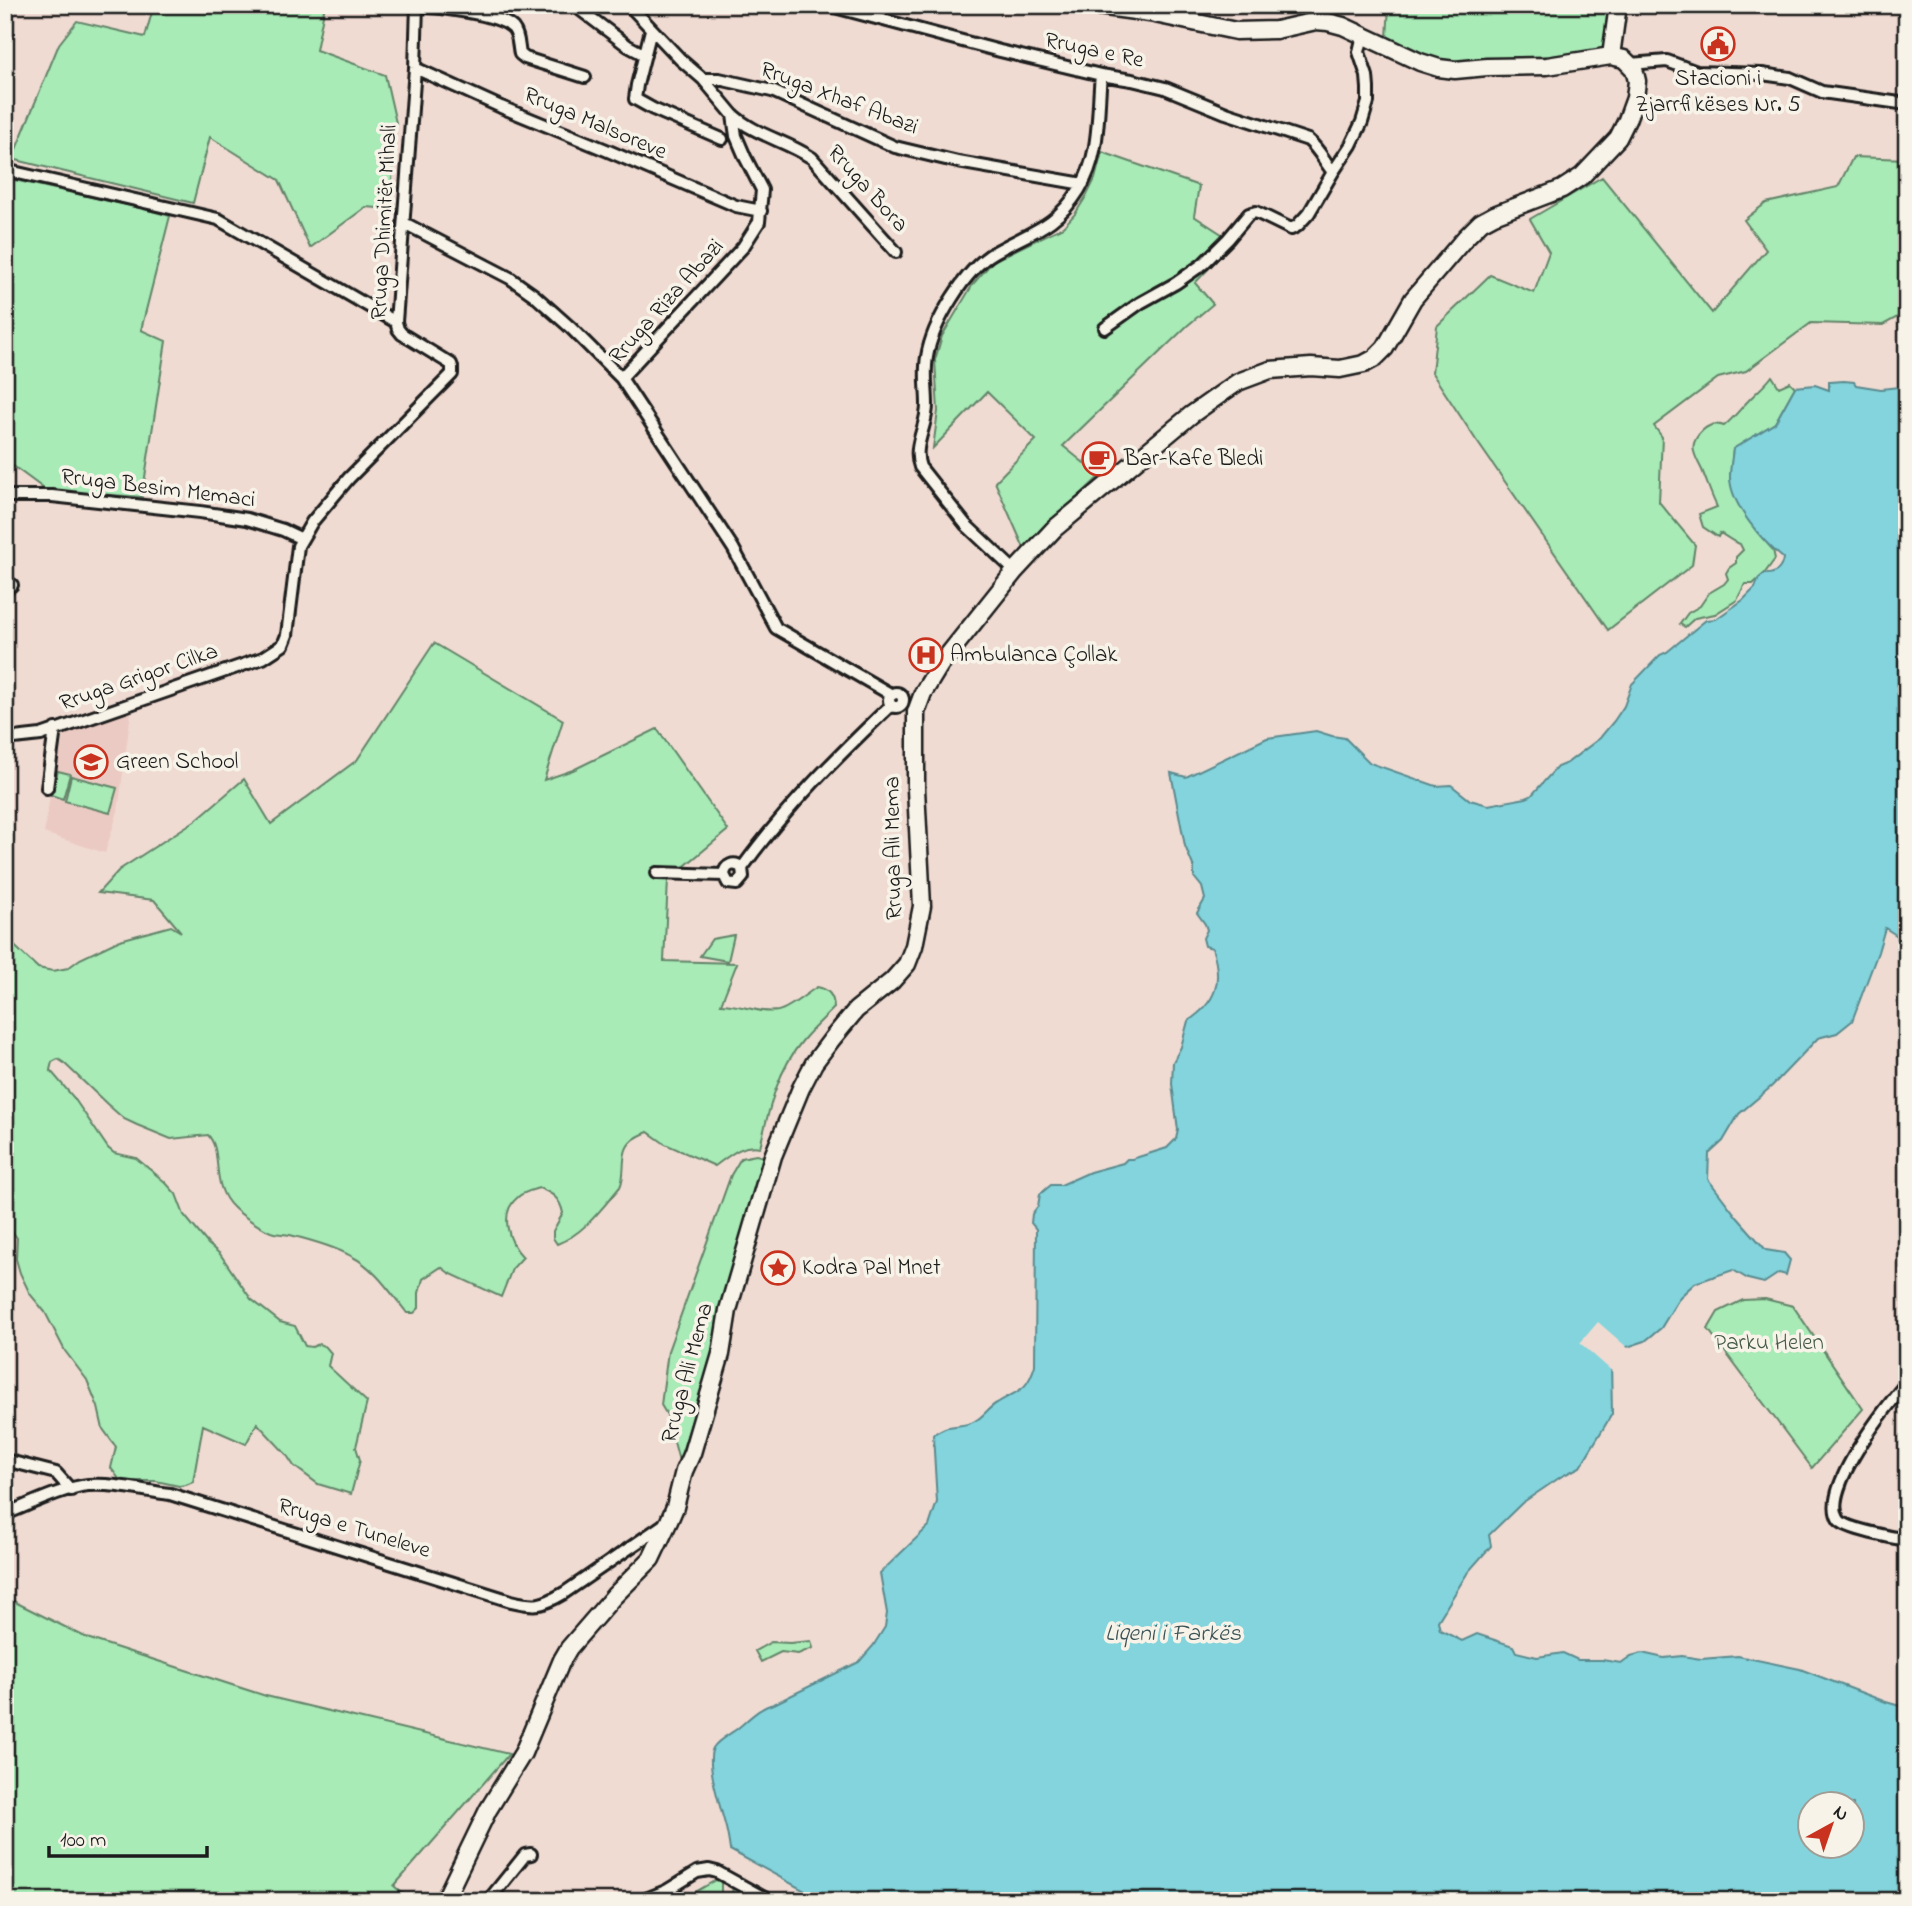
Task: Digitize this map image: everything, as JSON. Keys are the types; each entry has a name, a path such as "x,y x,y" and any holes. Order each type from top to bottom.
{"street":[{"path":"574,5 628,46 645,55"},
{"path":"629,5 651,30 703,79 733,115 736,136 762,190 761,211"},
{"name":"Rruga e Re","path":"827,5 1000,51 1164,88 1226,113 1308,140 1317,147 1324,162 1333,172"},
{"path":"1091,5 1150,13 1236,31 1276,30 1316,21 1328,22 1438,68 1455,70 1547,66 1611,56 1624,59 1630,64 1667,61 1697,72 1762,74 1790,78 1822,93 1907,104"},
{"path":"1611,56 1618,5"},
{"path":"417,6 482,15 508,24 515,32 520,54 525,58 585,76"},
{"name":"Rruga Dhimitër Mihali","path":"283,645 296,556 302,539 330,499 349,478 452,374 451,364 402,334 396,322 415,68 417,6"},
{"path":"651,30 635,99 722,139"},
{"path":"1105,328 1203,264 1249,214 1256,212 1290,229 1309,214 1356,137 1368,102 1367,76 1359,52 1363,35"},
{"name":"Rruga Ali Mema","path":"445,1900 488,1810 523,1753 569,1648 651,1559 669,1521 721,1354 735,1285 791,1109 814,1063 856,1010 907,964 914,946 922,906 916,712 911,702 1015,570 1054,529 1191,415 1238,382 1270,370 1311,367 1340,369 1364,364 1375,358 1385,348 1413,299 1481,222 1562,189 1581,176 1618,138 1628,120 1637,81 1630,64"},
{"name":"Rruga Malsoreve","path":"415,68 736,206 761,211"},
{"path":"1015,570 966,525 920,467 917,449 927,420 927,356 932,336 942,315 971,271 995,252 1045,227 1067,208 1083,184 1096,144 1101,75"},
{"name":"Rruga Xhaf Abazi","path":"703,79 719,79 772,91 895,146 958,162 1083,184"},
{"name":"Rruga Bora","path":"733,115 812,158 896,252"},
{"path":"5,170 218,219 396,322"},
{"name":"Rruga Riza Abazi","path":"761,211 755,230 743,247 621,378 733,548 776,628 892,700"},
{"path":"404,223 510,278 534,295 621,378"},
{"name":"Rruga Besim Memaci","path":"5,496 52,496 200,512 247,519 302,539"},
{"name":"Rruga Grigor Cilka","path":"5,739 41,735 263,658 283,645"},
{"path":"657,873 724,875 728,883 737,884 743,877 741,868 826,769 892,700 898,707 911,702"},
{"path":"47,788 55,729"},
{"path":"1907,1382 1851,1461 1838,1489 1836,1508 1845,1525 1907,1540"},
{"path":"5,1460 55,1473 71,1490"},
{"name":"Rruga e Tuneleve","path":"5,1514 88,1485 170,1494 511,1601 535,1605 547,1603 564,1593 669,1521"},
{"path":"488,1901 525,1856 531,1854"},
{"path":"641,1901 666,1891 697,1872 709,1870 770,1901"}],"shaded area":[{"name":"Green School","path":"131,712 118,811 105,853 44,833 65,729"}],"green space":[{"path":"154,5 325,5 316,50 385,75 396,123 390,209 366,207 310,248 279,180 210,137 193,203 12,159 59,44 77,21 145,37"},
{"path":"1389,5 1611,5 1605,47 1602,50 1552,59 1440,62 1387,38"},
{"path":"1102,152 1199,186 1194,216 1234,242 1195,283 1213,304 1063,446 1100,476 1024,548 995,482 1036,440 987,392 933,448 938,411 935,360 942,336 973,284 993,261 1063,227 1087,195 1095,179"},
{"path":"1853,157 1907,159 1907,312 1883,325 1811,323 1746,371 1718,378 1654,426 1662,437 1659,502 1695,545 1692,565 1608,630 1432,373 1437,326 1490,275 1534,293 1549,252 1530,219 1602,177 1712,313 1766,250 1744,220 1766,203 1838,187"},
{"path":"5,178 170,216 141,330 166,341 142,497 47,491 5,462"},
{"path":"1772,376 1779,387 1790,382 1795,387 1775,423 1733,449 1730,479 1740,508 1773,550 1775,559 1753,584 1745,584 1737,600 1715,614 1695,618 1685,627 1680,624 1688,613 1700,606 1709,593 1724,584 1728,579 1726,573 1743,550 1740,544 1720,533 1718,537 1703,527 1699,514 1717,507 1695,454 1695,440 1708,426 1724,426"},
{"path":"434,643 563,720 544,780 573,770 657,729 728,830 668,880 664,961 737,963 721,1004 778,1011 817,987 830,994 834,1008 803,1040 780,1077 760,1147 742,1149 715,1166 665,1144 648,1132 628,1146 620,1187 592,1220 567,1240 557,1244 553,1238 553,1231 563,1213 560,1203 552,1194 539,1188 518,1197 508,1211 507,1219 510,1236 523,1257 512,1269 501,1297 441,1267 423,1279 419,1308 414,1313 407,1313 375,1274 360,1261 313,1241 270,1232 237,1211 226,1199 222,1189 213,1142 208,1135 171,1139 124,1119 64,1063 58,1059 52,1062 50,1070 74,1098 108,1148 114,1153 136,1158 165,1182 176,1194 184,1215 220,1254 251,1299 280,1322 295,1326 305,1346 319,1344 326,1347 331,1353 328,1366 367,1402 356,1447 360,1460 351,1494 318,1484 294,1466 257,1423 246,1444 203,1425 193,1482 186,1485 119,1479 111,1468 116,1447 103,1429 87,1380 65,1351 45,1312 30,1294 16,1259 17,1238 5,1222 5,937 38,968 53,971 68,968 80,959 120,940 171,926 181,932 154,900 98,893 119,870 196,820 244,779 271,824 357,760"},
{"path":"58,771 70,774 63,799 51,795"},
{"path":"71,776 117,788 110,813 65,801"},
{"path":"734,935 728,961 700,956 712,939"},
{"path":"756,1155 764,1157 713,1355 679,1461 667,1415 661,1405 668,1351 731,1175 741,1158"},
{"name":"Parku Helen","path":"1765,1299 1793,1306 1863,1409 1812,1468 1708,1329 1718,1312 1743,1300"},
{"path":"5,1597 87,1638 266,1696 509,1754 394,1886 411,1901 5,1901"},
{"path":"811,1641 813,1648 798,1654 781,1652 761,1662 755,1651 771,1642"},
{"path":"716,1880 721,1881 721,1898 725,1901 680,1901"},
{"path":"735,1887 762,1901 730,1901"}],"water":[{"name":"Liqeni i Farkës","path":"1844,381 1881,389 1907,386 1907,942 1885,928 1852,1021 1837,1033 1818,1038 1772,1086 1739,1114 1723,1141 1709,1154 1708,1179 1766,1250 1784,1253 1790,1260 1786,1275 1779,1273 1764,1283 1748,1279 1733,1270 1695,1283 1680,1297 1661,1328 1645,1341 1621,1349 1611,1359 1612,1414 1580,1467 1522,1503 1489,1535 1491,1546 1468,1572 1438,1621 1440,1630 1462,1641 1477,1634 1513,1646 1516,1652 1537,1657 1563,1653 1578,1660 1621,1663 1642,1653 1664,1658 1738,1656 1800,1669 1907,1708 1907,1901 823,1901 730,1850 711,1765 713,1748 760,1710 859,1662 873,1646 885,1627 887,1613 880,1573 929,1526 937,1502 933,1434 978,1419 994,1405 1021,1389 1032,1374 1035,1365 1036,1229 1031,1223 1040,1194 1051,1185 1061,1185 1090,1172 1123,1163 1127,1159 1167,1148 1176,1139 1178,1130 1172,1084 1173,1062 1181,1047 1188,1021 1206,1006 1215,990 1217,971 1212,948 1205,946 1205,924 1197,913 1205,899 1202,887 1194,877 1194,868 1185,846 1171,773 1186,777 1267,738 1316,731 1345,738 1370,763 1436,786 1451,785 1470,800 1488,805 1531,796 1557,767 1567,763 1600,738 1624,706 1632,684 1660,655 1706,620 1716,619 1743,600 1755,588 1759,578 1779,568 1783,558 1757,532 1735,499 1730,477 1733,449 1775,423 1795,387 1815,385 1829,390 1829,382"}],"pier":[{"path":"1598,1322 1629,1349 1623,1351 1614,1361 1614,1373 1580,1343"}],"place":[{"name":"Stacioni i Zjarrfikëses Nr. 5","path":"1718,44"},
{"name":"Bar-Kafe Bledi","path":"1099,459"},
{"name":"Ambulanca Çollak","path":"926,655"},
{"name":"Green School","path":"91,762"},
{"name":"Kodra Pal Mnet","path":"778,1268"}]}
